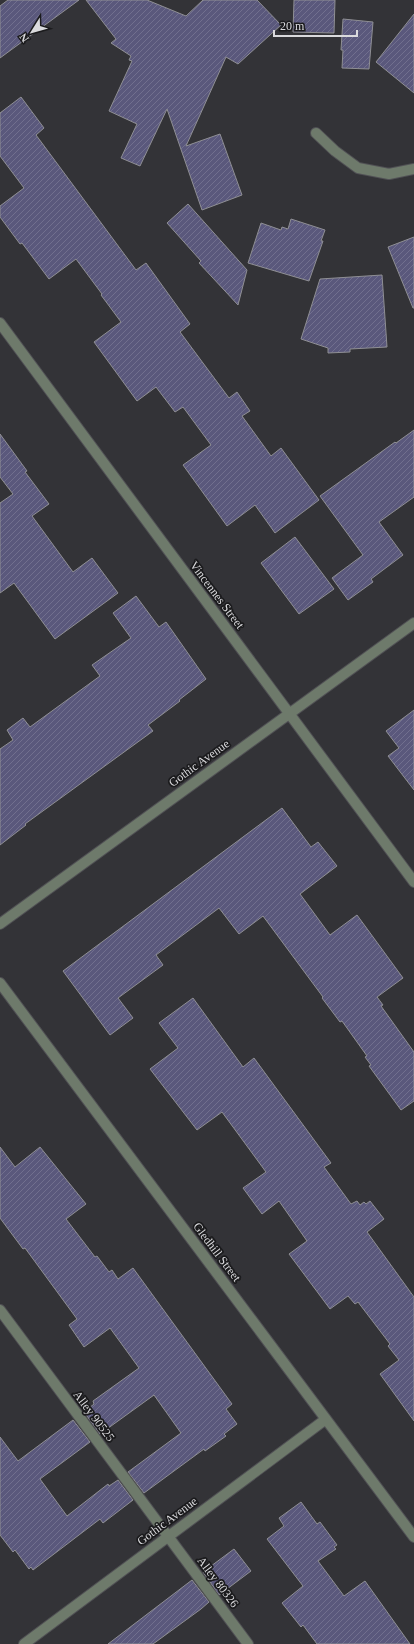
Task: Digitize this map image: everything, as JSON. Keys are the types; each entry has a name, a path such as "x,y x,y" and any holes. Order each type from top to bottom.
{"street":[{"path":"316,133 335,151 358,168 389,174 414,169"},
{"name":"Vincennes Street","path":"0,323 414,882"},
{"name":"Gothic Avenue","path":"0,924 414,623"},
{"name":"Gledhill Street","path":"0,983 414,1537"},
{"name":"Alley 90525","path":"0,1310 168,1536"},
{"name":"Gothic Avenue","path":"24,1644 326,1419"},
{"name":"Alley 80326","path":"168,1536 248,1644"}],"building":[{"path":"8,0 79,0 0,58 0,6"},
{"path":"86,0 147,0 186,16 203,0 257,0 281,25 238,64 226,57 186,146 220,134 242,195 202,210 167,109 140,166 121,158 137,124 109,111 132,61 129,60 131,56 111,43 116,39"},
{"path":"294,0 335,0 334,33 293,32"},
{"path":"414,14 414,93 376,62"},
{"path":"343,19 373,22 369,69 342,68 343,50 341,50"},
{"path":"21,97 44,128 36,135 136,270 146,263 190,324 180,332 229,398 237,392 250,411 242,416 271,456 281,448 319,500 275,533 255,505 227,526 183,465 211,445 183,407 175,412 156,387 137,401 94,342 121,322 101,295 102,294 76,259 49,279 0,217 0,206 24,188 0,156 0,113"},
{"path":"188,204 247,270 238,305 199,263 201,261 167,223"},
{"path":"291,219 325,230 321,241 323,241 309,281 248,263 261,223 281,230 282,227 288,229"},
{"path":"414,237 414,308 413,308 388,247"},
{"path":"382,275 387,347 350,349 350,352 328,353 328,348 301,339 320,279"},
{"path":"414,430 414,497 379,522 403,555 371,579 373,582 348,600 332,578 363,555 320,496"},
{"path":"0,434 27,471 25,472 49,504 32,516 73,572 92,558 118,593 55,639 14,583 0,593 0,503 13,494 0,477"},
{"path":"295,537 334,589 299,614 261,563"},
{"path":"136,596 159,627 166,622 206,679 148,725 153,731 25,824 26,825 0,845 0,749 13,740 7,730 23,718 30,727 100,676 92,665 131,638 113,613"},
{"path":"414,710 414,790 388,756 399,748 386,731"},
{"path":"282,808 311,847 318,842 337,866 300,894 330,935 357,915 403,978 377,997 383,1005 381,1006 414,1052 414,1101 401,1110 369,1066 371,1065 365,1057 367,1056 342,1021 340,1022 322,998 323,997 263,916 239,934 219,908 156,955 163,965 118,998 133,1018 110,1035 63,971"},
{"path":"193,998 243,1067 254,1058 331,1163 324,1167 351,1204 357,1201 360,1205 364,1202 366,1204 370,1201 384,1219 367,1232 414,1297 414,1421 380,1374 399,1360 388,1346 390,1344 358,1302 355,1304 348,1296 330,1309 289,1254 307,1241 279,1201 262,1214 243,1188 266,1172 222,1112 197,1130 150,1069 178,1048 159,1023"},
{"path":"0,1147 15,1167 40,1147 86,1204 66,1219 95,1257 97,1256 109,1272 112,1270 118,1279 133,1268 232,1404 226,1409 237,1424 224,1434 226,1436 205,1451 204,1449 144,1493 128,1472 181,1433 154,1395 100,1434 84,1412 94,1404 93,1401 139,1368 110,1328 84,1347 69,1325 77,1319 25,1248 23,1249 0,1218"},
{"path":"73,1420 90,1442 40,1479 67,1516 108,1484 109,1486 118,1480 133,1500 103,1523 100,1519 33,1570 31,1567 29,1569 15,1550 13,1552 0,1535 0,1437 18,1461"},
{"path":"301,1502 317,1524 320,1522 337,1545 334,1547 336,1549 318,1561 344,1596 365,1581 410,1644 317,1644 303,1625 301,1627 282,1603 303,1586 267,1539 284,1526 279,1518"},
{"path":"234,1549 251,1571 219,1595 203,1572"},
{"path":"192,1580 209,1602 201,1609 153,1644 108,1644"}]}
